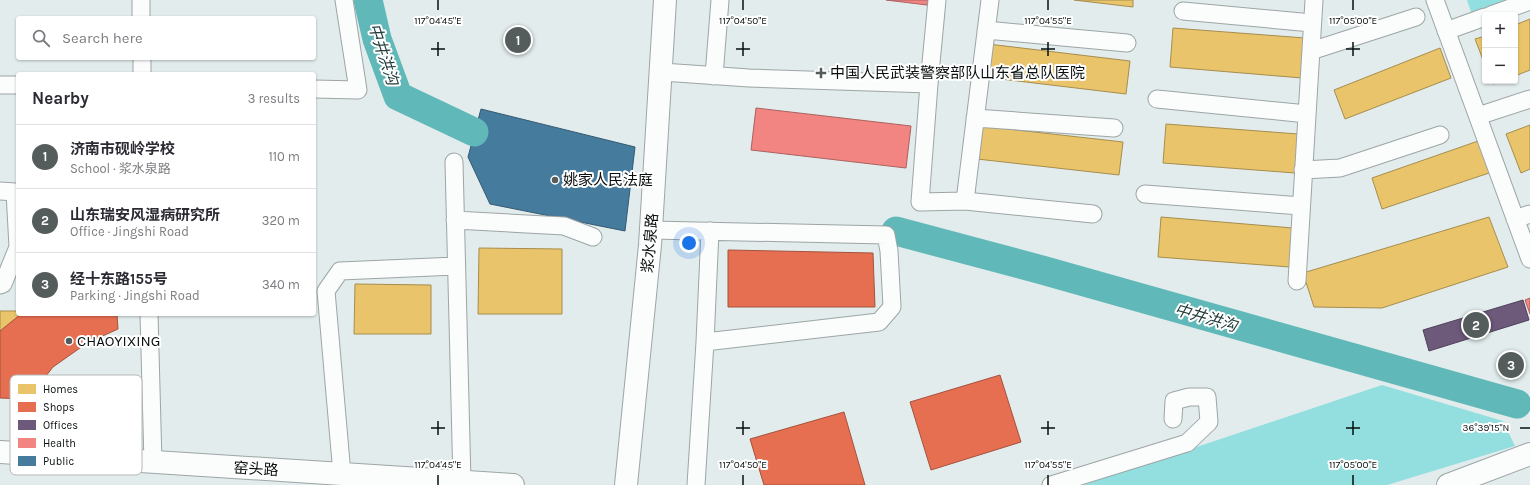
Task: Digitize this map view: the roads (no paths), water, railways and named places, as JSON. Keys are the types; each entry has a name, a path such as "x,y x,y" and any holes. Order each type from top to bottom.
{"main road":[{"name":"浆水泉路","path":"626,485 651,230 662,72 665,0"},
{"name":"窑头路","path":"0,452 10,453"},
{"path":"1448,485 1530,454"},
{"name":"窑头路","path":"142,462 513,485"}],"street":[{"path":"141,0 141,16"},
{"path":"316,89 358,90 344,0"},
{"path":"714,76 720,0"},
{"path":"937,0 920,202 965,201 1093,214"},
{"path":"965,201 990,0"},
{"path":"1297,281 1314,0"},
{"path":"1435,0 1478,116 1523,217 1530,259"},
{"path":"1499,12 1530,1"},
{"path":"1183,11 1312,23"},
{"path":"1311,51 1416,17"},
{"path":"1446,31 1482,18"},
{"path":"986,30 1127,43"},
{"path":"142,60 142,72"},
{"path":"662,72 714,76 930,84"},
{"path":"0,85 16,85"},
{"path":"1157,99 1307,114"},
{"path":"1478,116 1530,99"},
{"path":"975,118 1114,128"},
{"path":"1304,170 1340,168 1440,135"},
{"path":"454,162 462,482"},
{"path":"0,191 15,192 16,210"},
{"path":"1145,194 1301,206"},
{"path":"455,220 564,226 593,236"},
{"path":"651,230 886,235 889,251 892,307 879,322 706,342"},
{"path":"696,485 706,342 710,231"},
{"path":"0,285 3,284 16,252"},
{"path":"342,474 326,290 340,271 456,266"},
{"path":"149,316 153,463"},
{"path":"1051,485 1187,443 1209,422 1207,397 1189,397 1174,401 1173,419"}],"waterway":[{"name":"中井洪沟","path":"368,0 377,39 398,96 474,132"},
{"name":"中井洪沟","path":"896,231 1042,270 1517,404"}],"place":[{"name":"济南市砚岭学校","path":"518,40"},
{"name":"中国人民武装警察部队山东省总队医院","path":"821,73"},
{"name":"姚家人民法庭","path":"555,180"},
{"name":"山东瑞安风湿病研究所","path":"1476,325"},
{"name":"CHAOYIXING","path":"69,341"},
{"name":"经十东路155号","path":"1511,365"}]}
